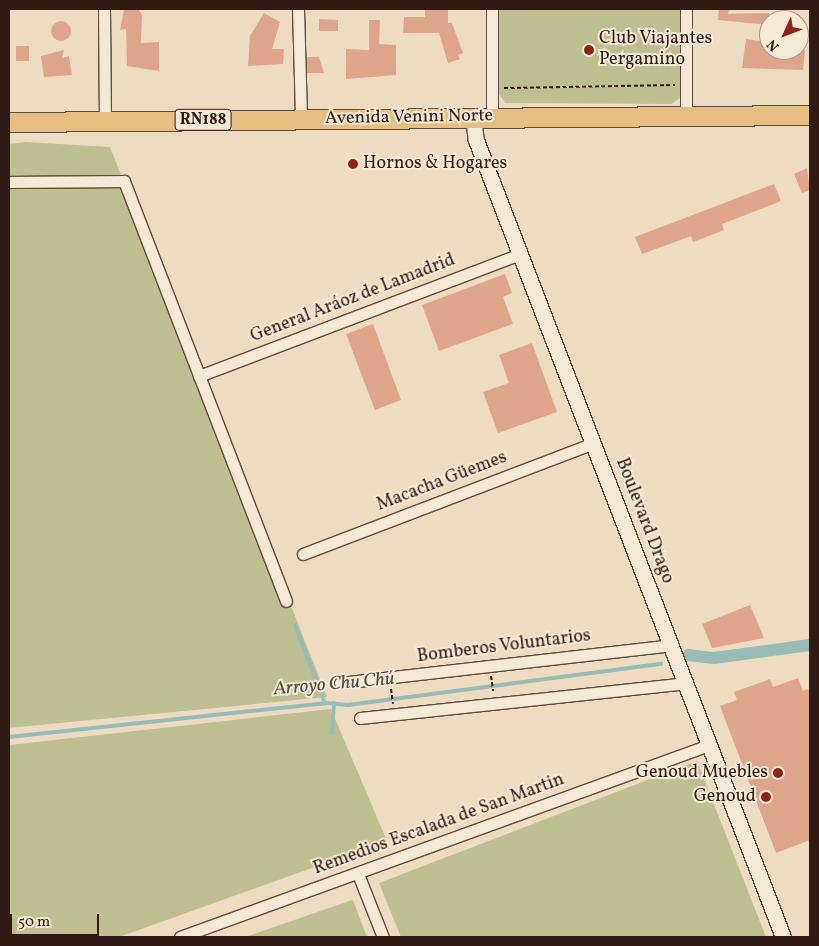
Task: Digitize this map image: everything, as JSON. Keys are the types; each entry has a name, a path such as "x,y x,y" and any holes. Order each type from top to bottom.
{"highway":[{"name":"Avenida Venini Norte","path":"9,122 810,115"}],"main road":[{"name":"Boulevard Drago","path":"473,117 476,140 783,937"}],"street":[{"path":"104,9 105,121"},
{"path":"298,9 301,119"},
{"path":"492,9 492,117"},
{"path":"686,9 686,116"},
{"path":"9,182 124,181 286,601"},
{"name":"General Aráoz de Lamadrid","path":"199,376 521,254"},
{"name":"Macacha Güemes","path":"303,554 594,443"},
{"name":"Bomberos Voluntarios","path":"340,683 672,647"},
{"path":"360,718 683,678"},
{"name":"Remedios Escalada de San Martin","path":"180,937 358,874 709,745"},
{"path":"358,874 383,937"}],"path":[{"path":"492,85 506,90 671,88 686,82"},
{"path":"492,680 494,696"},
{"path":"391,690 393,706"}],"green space":[{"name":"Club Viajantes Pergamino","path":"497,9 681,9 681,97 671,104 505,103 498,92"},
{"path":"26,142 110,147 327,697 9,728 9,144"},
{"path":"331,709 387,841 119,937 9,937 9,745"},
{"path":"697,761 766,937 401,937 379,883"},
{"path":"352,900 367,937 245,937"}],"building":[{"path":"124,9 138,9 142,15 141,43 159,42 159,71 127,66 126,29 120,30"},
{"path":"425,9 448,9 448,23 452,23 463,53 458,55 460,59 448,63 439,33 403,33 404,17 425,17"},
{"path":"719,9 729,9 728,14 759,13 759,24 718,20"},
{"path":"264,13 280,22 272,49 284,49 283,64 248,66 250,36"},
{"path":"319,19 338,20 338,31 319,31"},
{"path":"369,20 380,20 379,44 396,45 396,75 346,79 346,49 369,50"},
{"path":"61,21 68,24 71,31 68,38 61,41 54,38 51,31 54,24"},
{"path":"746,39 759,41 759,60 804,60 803,70 742,68"},
{"path":"16,46 29,46 29,61 16,61"},
{"path":"64,50 62,58 69,56 72,75 44,77 41,56"},
{"path":"307,57 319,57 324,73 307,73"},
{"path":"807,168 810,190 802,193 794,174"},
{"path":"774,184 781,201 722,224 724,230 701,239 693,242 691,236 642,254 635,237"},
{"path":"505,274 512,293 503,297 513,324 439,351 422,305"},
{"path":"373,324 401,400 375,410 346,334"},
{"path":"532,343 557,412 498,433 483,392 509,383 499,355"},
{"path":"750,605 764,638 712,648 702,624"},
{"name":"Genoud Muebles","path":"798,678 803,691 810,688 810,840 776,853 720,706 737,700 734,692 770,679 773,687"}],"waterway":[{"path":"295,625 325,703"},
{"name":"Arroyo Chu Chú","path":"688,655 714,658 810,645"},
{"name":"Arroyo Chu Chú","path":"9,737 325,703 348,705 661,664"},
{"path":"332,733 334,703"}],"place":[{"name":"Club Viajantes Pergamino","path":"589,50"},
{"name":"Hornos & Hogares","path":"353,164"},
{"name":"Genoud Muebles","path":"778,773"},
{"name":"Genoud","path":"766,797"}]}
